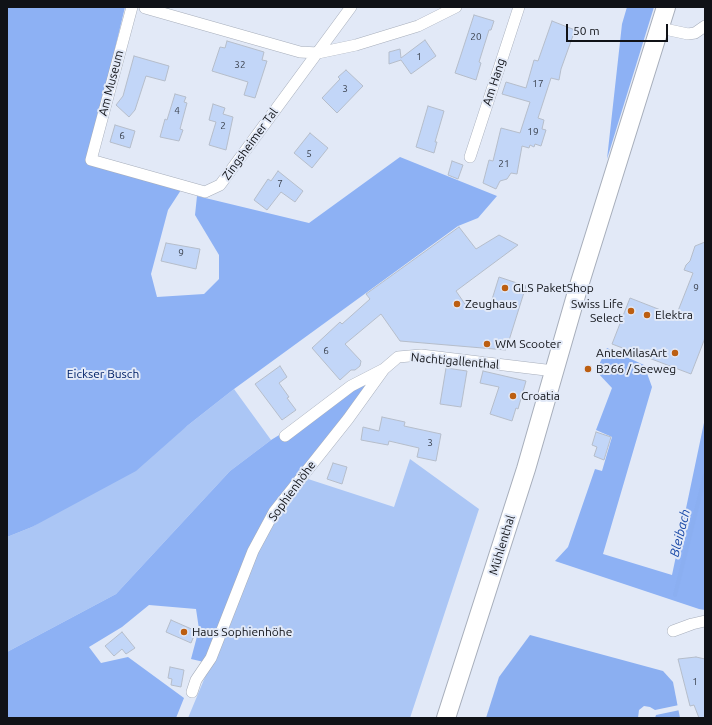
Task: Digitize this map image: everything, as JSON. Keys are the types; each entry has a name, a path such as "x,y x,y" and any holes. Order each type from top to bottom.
{"main road":[{"name":"Mühlenthal","path":"446,718 526,469 554,371 666,7"}],"street":[{"name":"Am Museum","path":"91,160 132,7"},
{"name":"Zingsheimer Tal","path":"91,160 206,192 220,185 351,7"},
{"path":"145,8 300,52 318,53 356,45 418,26 456,7"},
{"name":"Am Hang","path":"470,157 519,7"},
{"path":"660,28 688,34 695,33 705,26"},
{"name":"Nachtigallenthal","path":"285,436 351,386 384,369 398,357 421,355 554,371"},
{"name":"Sophienhöhe","path":"192,692 196,680 211,658 253,551 274,512 348,419 384,369"},
{"path":"673,631 705,621"}],"shaded area":[{"path":"234,389 271,440 230,471 116,594 7,652 7,537 32,527 187,426"},
{"path":"410,459 479,509 410,718 188,718 257,552 274,516 305,478 394,507"},
{"path":"530,635 663,671 673,682 680,718 486,718 499,677"}],"green space":[{"name":"Eickser Busch","path":"7,7 125,7 89,157 181,190 168,210 151,274 157,297 204,294 219,279 219,255 195,215 197,196 309,223 400,157 497,196 478,218 458,226 234,389 187,426 136,471 32,527 7,537"},
{"path":"627,7 654,7 607,159 622,24"},
{"path":"607,348 644,365 652,387 603,554 672,575 705,418 705,610 555,561 568,547 595,469 602,471 612,437 596,430 612,388 596,371"},
{"path":"363,384 367,389 283,493 204,662 191,659 199,629 196,609 149,605 122,627 89,647 101,663 128,657 184,698 176,718 7,718 7,652 116,594 230,471 271,440"}],"pier":[{"path":"679,705 680,710 656,715 655,718 638,718 639,710 644,706 655,710"}],"building":[{"path":"474,15 494,21 491,30 489,30 479,62 481,63 476,80 455,73"},
{"path":"552,21 575,30 561,69 559,80 551,78 538,118 544,120 542,129 546,130 541,146 535,144 534,147 530,145 529,148 522,146 517,174 511,173 507,179 500,181 496,189 483,183 489,160 493,161 501,128 520,133 530,102 502,94 506,82 526,88 534,60 538,61"},
{"path":"425,40 436,56 411,74 401,60 389,64 389,52 400,49 401,58"},
{"path":"227,41 264,52 262,60 267,61 255,98 244,95 248,82 212,71 220,47 225,48"},
{"path":"134,56 169,66 165,81 146,76 135,110 129,117 116,105 123,96"},
{"path":"346,70 363,86 337,113 322,98 340,79 338,77"},
{"path":"175,94 186,97 184,102 187,103 180,129 183,130 179,141 160,137 165,119 167,120"},
{"path":"213,104 225,108 223,114 233,117 226,150 209,145 216,122 209,120"},
{"path":"428,106 444,111 435,142 437,142 434,153 416,147"},
{"path":"115,125 135,131 130,148 110,142"},
{"path":"310,133 328,148 312,168 294,153"},
{"path":"452,161 463,165 458,179 448,175"},
{"path":"278,171 303,191 295,202 281,192 267,210 254,200 268,179 271,181"},
{"path":"459,227 476,249 499,235 518,245 456,291 465,304 489,309 499,277 526,286 506,350 400,341 381,314 345,344 361,361 360,366 355,370 351,370 340,380 312,348 340,322 342,324 370,299 366,294"},
{"path":"705,242 705,338 691,374 612,344 630,298 676,316 693,273 684,270 690,261 695,246"},
{"path":"166,243 200,249 196,269 161,261"},
{"path":"280,366 287,377 279,383 289,397 287,398 296,410 282,420 255,384"},
{"path":"446,368 467,371 461,407 440,404"},
{"path":"483,371 526,381 518,409 516,408 512,421 490,414 499,387 480,383"},
{"path":"382,417 405,422 404,426 441,434 436,461 417,457 419,448 389,441 388,445 361,440 363,427 379,431"},
{"path":"596,432 611,437 604,460 594,456 597,447 592,445"},
{"path":"333,463 347,467 342,484 327,479"},
{"name":"Haus Sophienhöhe","path":"171,620 196,631 191,643 166,632"},
{"path":"122,632 135,648 126,654 122,649 114,656 105,646"},
{"path":"696,657 705,659 705,718 699,718 694,705 690,706 678,659"},
{"path":"170,667 184,670 181,687 171,685 172,679 168,678"}],"waterway":[{"name":"Bleibach","path":"675,595 705,475"}],"place":[{"name":"GLS PaketShop","path":"505,288"},
{"name":"Zeughaus","path":"457,304"},
{"name":"Swiss Life Select","path":"631,311"},
{"name":"Elektra","path":"647,315"},
{"name":"WM Scooter","path":"487,344"},
{"name":"AnteMilasArt","path":"675,353"},
{"name":"B266 / Seeweg","path":"588,369"},
{"name":"Croatia","path":"513,396"},
{"name":"Haus Sophienhöhe","path":"184,632"}]}
